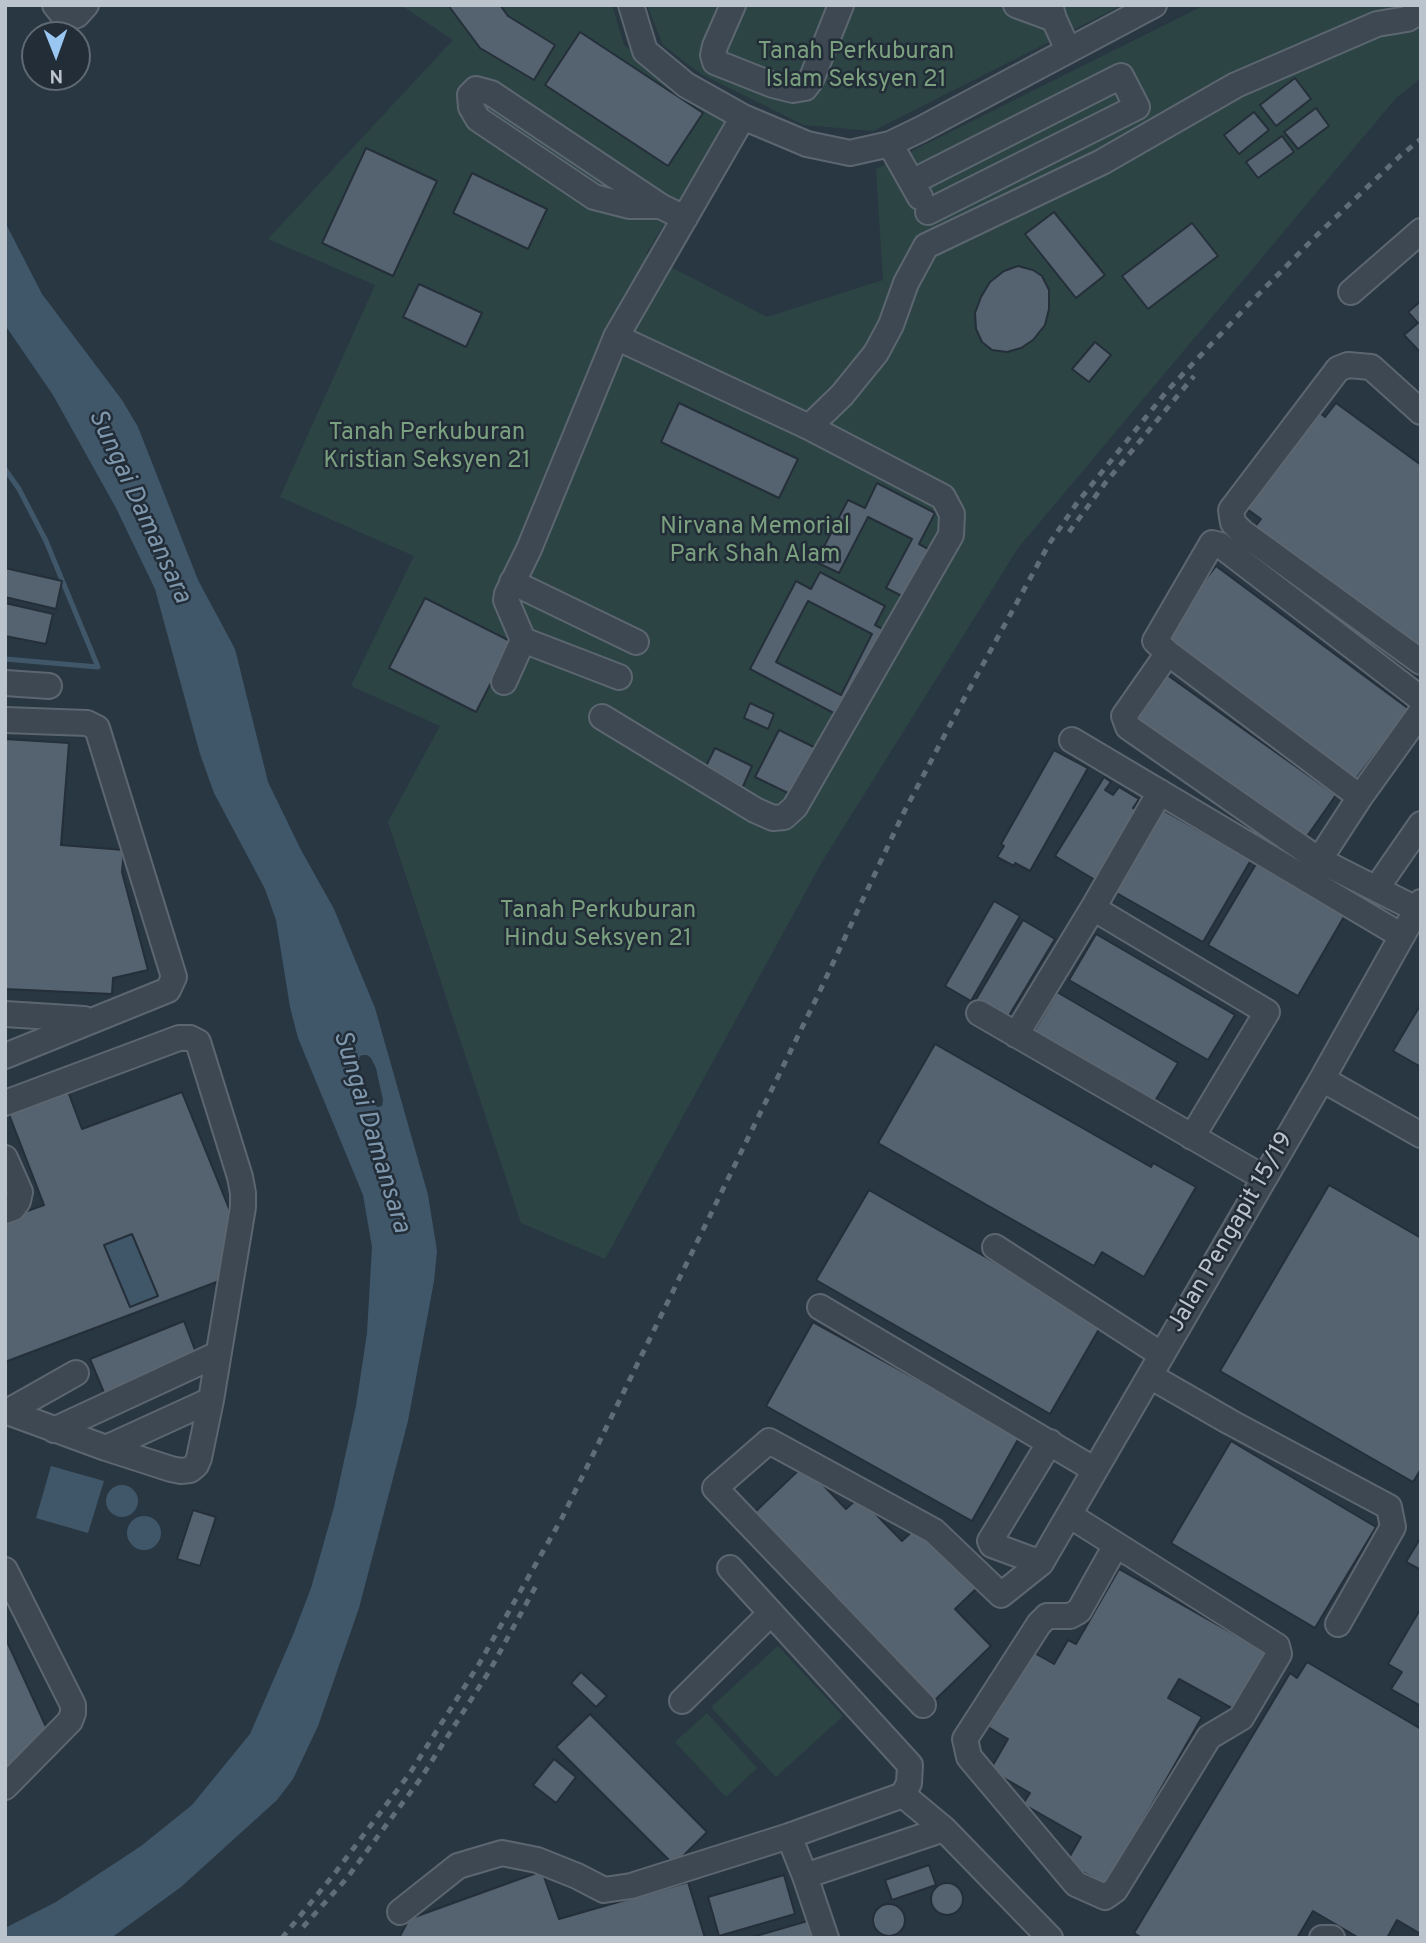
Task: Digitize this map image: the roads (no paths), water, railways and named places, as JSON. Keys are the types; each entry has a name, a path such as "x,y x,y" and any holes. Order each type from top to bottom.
{"street":[{"path":"55,5 63,15 71,17 77,15 86,5"},
{"path":"631,5 645,51 686,85 743,117 807,144 850,153 890,144 1154,5"},
{"path":"733,5 715,46 715,62 793,90 805,88 811,80 841,5"},
{"path":"1016,5 1052,12 1068,50"},
{"path":"808,427 842,395 876,353 891,325 906,283 926,246 1102,162 1236,85 1377,24 1407,19 1421,11"},
{"path":"912,182 1121,76 1137,107 928,212"},
{"path":"660,206 629,206 594,197 478,119 471,107 470,95 476,89 491,93 660,206 685,218"},
{"path":"619,677 523,640 506,600 616,337 743,117"},
{"path":"890,144 941,238"},
{"path":"1350,292 1421,231"},
{"path":"602,717 755,810 773,818 784,817 794,807 951,535 952,514 943,497 808,427 616,337"},
{"path":"1421,412 1371,367 1348,365 1338,369 1231,510 1233,523 1242,532 1421,662"},
{"path":"1360,797 1155,641 1212,543 1220,545 1421,699"},
{"path":"512,582 636,642"},
{"path":"504,682 523,640"},
{"path":"1168,653 1124,716 1128,727 1320,860 1376,889 1418,905"},
{"path":"5,683 49,686"},
{"path":"1320,860 1360,797 1421,712"},
{"path":"5,720 87,723 97,728 174,978 168,989 5,1056"},
{"path":"1072,740 1402,936"},
{"path":"1016,1035 1160,792"},
{"path":"1376,889 1421,824"},
{"name":"Jalan Pengapit 15/19","path":"1041,1563 1322,1079 1418,905"},
{"path":"1093,908 1267,1012 1192,1137"},
{"path":"979,1013 1264,1178"},
{"path":"5,1014 92,1020"},
{"path":"5,1103 179,1038 190,1038 198,1042 243,1192 243,1207 211,1400 196,1465 190,1470 171,1469 6,1411"},
{"path":"1322,1079 1421,1135"},
{"path":"5,1158 20,1192 13,1208 5,1212"},
{"path":"995,1247 1230,1422 1389,1507 1393,1527 1338,1624"},
{"path":"820,1307 1095,1470"},
{"path":"54,1430 218,1354"},
{"path":"6,1411 76,1373"},
{"path":"106,1448 211,1400"},
{"path":"923,1705 715,1488 769,1441 933,1531 1001,1595 1041,1563"},
{"path":"1041,1563 992,1545 990,1541 1050,1442"},
{"path":"1069,1515 1277,1646 1279,1654 1241,1718 1209,1737 1115,1890 1105,1897 1076,1884 969,1757 964,1739 1039,1623 1047,1616 1070,1616 1079,1611 1116,1545"},
{"path":"400,1912 458,1866 502,1853 537,1860 604,1890 631,1886 789,1836 903,1795 909,1783 910,1765 730,1568"},
{"path":"5,1570 73,1704 71,1721 5,1787"},
{"path":"682,1700 771,1613"},
{"path":"903,1795 944,1829 1050,1938"},
{"path":"805,1876 944,1829"},
{"path":"789,1836 826,1938"},
{"path":"1322,1938 1332,1938"}],"water":[{"name":"Sungai Damansara","path":"5,222 42,294 122,400 138,427 198,580 235,649 268,782 334,909 375,1008 428,1195 437,1251 408,1421 359,1608 318,1726 293,1779 277,1800 181,1887 111,1938 5,1938 5,1928 56,1902 141,1846 192,1805 250,1734 311,1588 334,1507 356,1406 367,1333 372,1247 363,1195 298,1038 290,1007 276,920 265,889 214,793 200,754 155,589 116,508 53,395 5,325","holes":["367,1055 376,1068 382,1106 377,1107 370,1099 360,1079 357,1063 360,1056"]},
{"path":"132,1234 158,1296 130,1307 104,1245"},
{"path":"51,1466 104,1481 88,1533 36,1518"},
{"path":"122,1485 134,1489 138,1501 134,1513 122,1517 110,1513 106,1501 110,1489"},
{"path":"144,1516 156,1521 161,1533 156,1545 144,1550 132,1545 127,1533 132,1521"}],"waterway":[{"path":"5,469 19,489 46,541 98,667 5,659"}],"railway":[{"path":"282,1938 410,1773 479,1664 562,1518 818,995 903,814 1049,544 1077,503 1167,391 1315,237 1421,139"},
{"path":"1069,532 1106,482 1194,376"},
{"path":"303,1927 347,1878 421,1778 490,1670 537,1584"}],"park label":[{"name":"Tanah Perkuburan Islam Seksyen 21","path":"856,67"},
{"name":"Tanah Perkuburan Kristian Seksyen 21","path":"427,448"},
{"name":"Nirvana Memorial Park Shah Alam","path":"755,542"},
{"name":"Tanah Perkuburan Hindu Seksyen 21","path":"598,926"}]}
